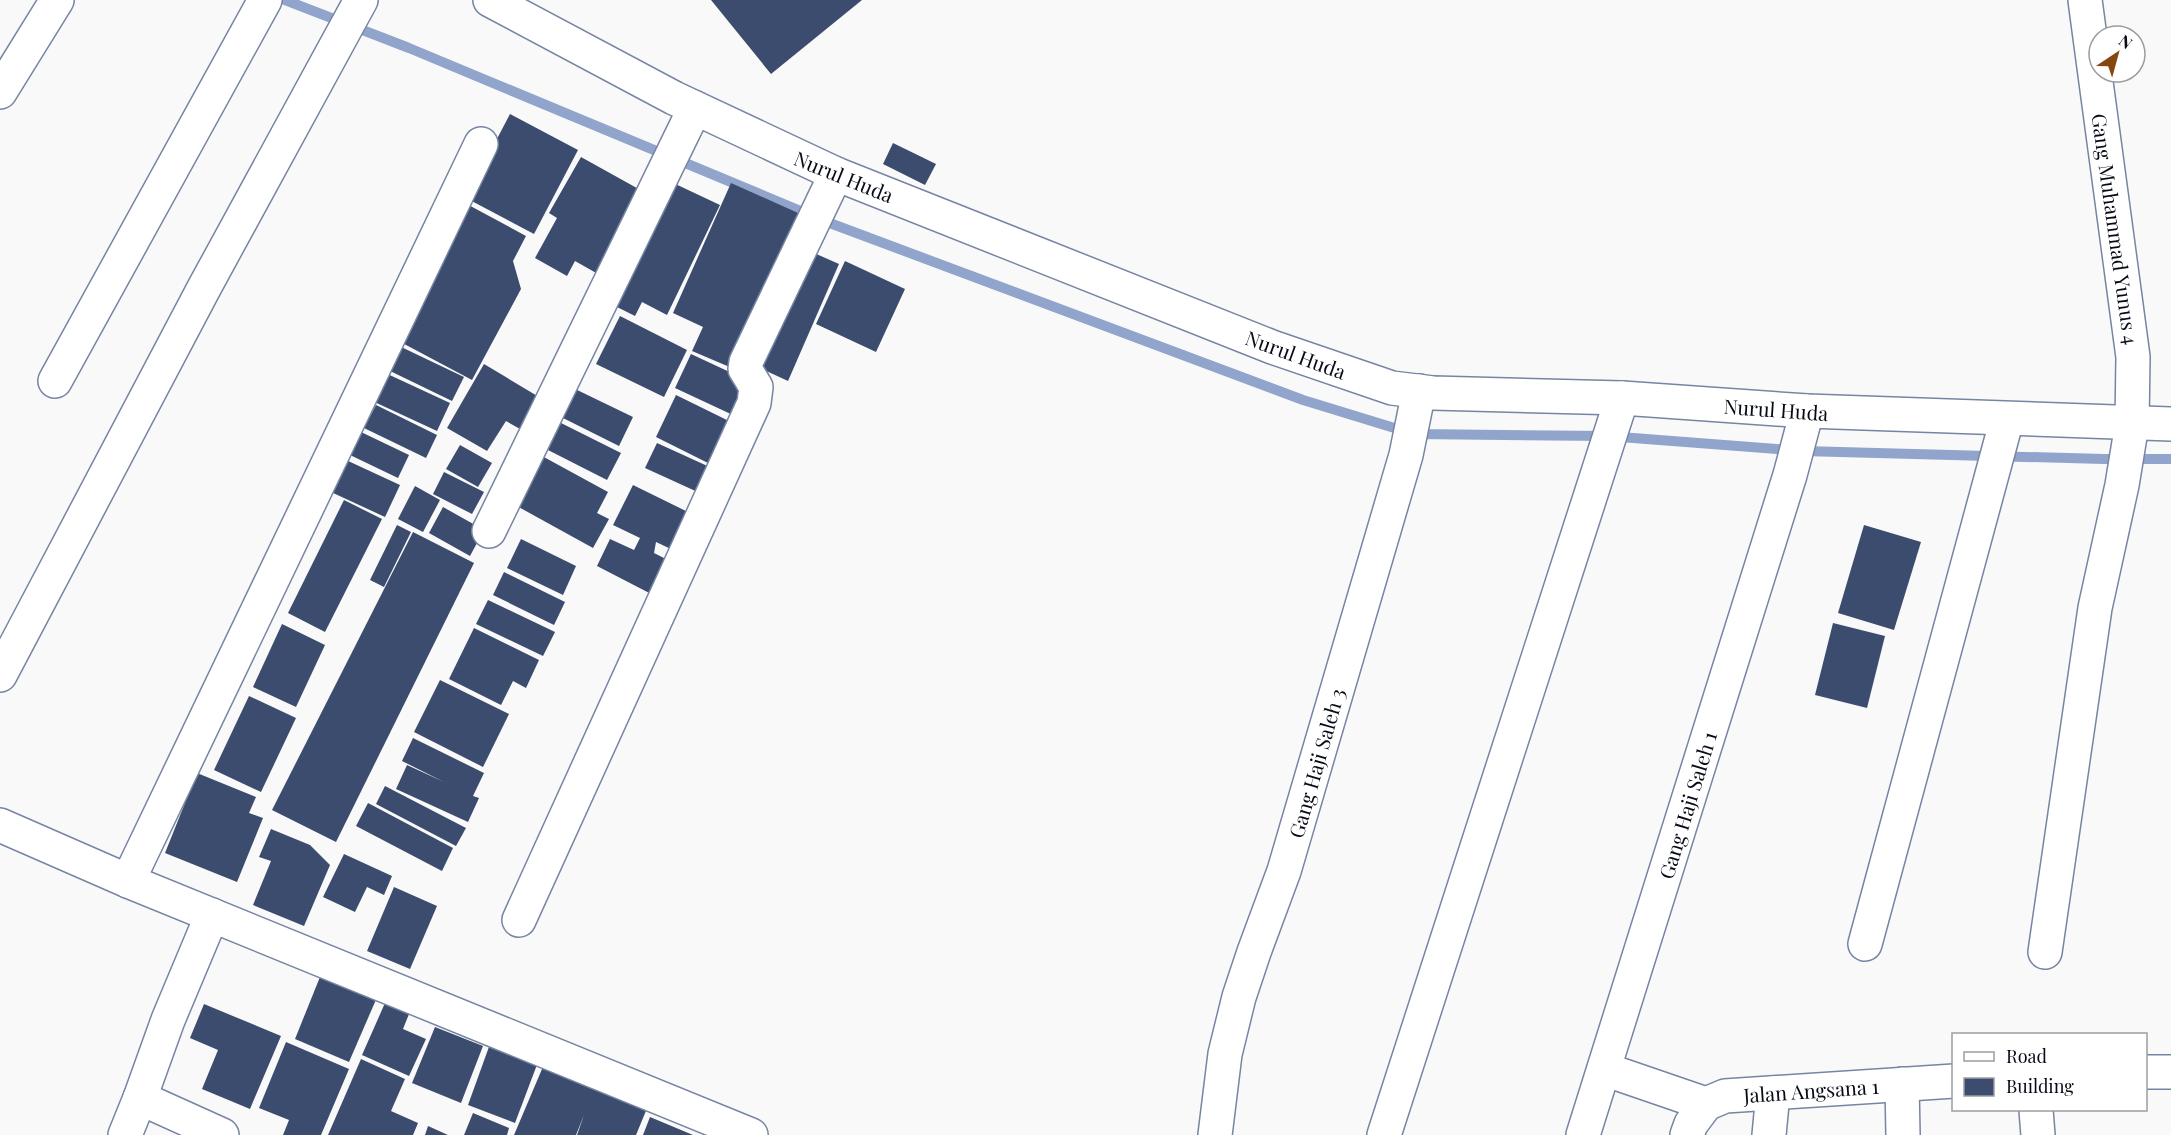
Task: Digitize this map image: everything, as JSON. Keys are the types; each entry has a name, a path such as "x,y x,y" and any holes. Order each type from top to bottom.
{"street":[{"path":"0,92 57,0"},
{"path":"55,381 265,0"},
{"path":"0,675 199,298 361,0"},
{"name":"Nurul Huda","path":"490,0 691,115 831,184 1283,351 1392,388 1417,402 1618,409 1803,425 2005,426 2130,435 2171,424"},
{"name":"Gang Muhammad Yunus 4","path":"2045,952 2094,608 2122,485 2130,435 2133,357 2085,0"},
{"path":"489,531 691,115"},
{"path":"128,881 481,144"},
{"path":"519,920 754,403 756,387 745,369 746,362 831,184"},
{"name":"Gang Haji Saleh 3","path":"1215,1135 1225,1054 1239,997 1284,871 1406,455 1417,402"},
{"path":"1384,1135 1618,409"},
{"name":"Gang Haji Saleh 1","path":"1583,1135 1790,475 1803,425"},
{"path":"1865,944 2005,426"},
{"path":"1,828 751,1135"},
{"path":"125,1135 168,1020 212,915"},
{"path":"1604,1069 1706,1104 1691,1124 1687,1135"},
{"path":"2147,1072 2171,1072"},
{"name":"Jalan Angsana 1","path":"1706,1104 1725,1096 1952,1081"},
{"path":"1902,1084 1903,1135"},
{"path":"1769,1135 1773,1093"},
{"path":"140,1098 222,1135"},
{"path":"2036,1111 2038,1135"}],"building":[{"path":"711,0 862,0 771,74"},
{"path":"510,114 578,150 534,234 466,198"},
{"path":"893,143 936,164 925,185 883,164"},
{"path":"581,157 644,192 598,274 575,261 567,276 535,258 557,218 549,213"},
{"path":"669,181 720,205 667,315 642,302 635,316 609,303"},
{"path":"731,183 807,217 739,371 692,351 703,327 673,313"},
{"path":"463,202 526,236 513,261 521,289 472,380 391,337"},
{"path":"805,249 839,264 788,381 753,365"},
{"path":"845,261 905,289 876,352 816,324"},
{"path":"620,316 687,350 664,397 596,364"},
{"path":"397,345 464,377 452,401 386,369"},
{"path":"691,354 751,382 735,416 675,388"},
{"path":"484,364 539,397 520,429 506,421 487,451 447,428"},
{"path":"381,371 450,403 437,431 368,399"},
{"path":"573,388 633,417 619,446 559,416"},
{"path":"676,395 735,424 714,466 656,437"},
{"path":"376,405 437,435 426,458 364,428"},
{"path":"561,423 621,453 607,480 548,450"},
{"path":"361,432 409,455 398,478 350,455"},
{"path":"657,443 714,469 702,494 645,468"},
{"path":"460,445 492,463 478,487 446,469"},
{"path":"542,456 608,492 597,513 609,519 593,548 515,505"},
{"path":"346,460 400,485 385,517 331,492"},
{"path":"444,472 484,492 472,514 433,494"},
{"path":"633,485 692,514 673,550 656,542 654,553 674,563 657,597 597,566 610,539 634,550 640,538 613,525"},
{"path":"415,486 440,500 423,532 398,519"},
{"path":"344,500 382,519 325,632 288,613"},
{"path":"443,507 484,530 470,556 429,533"},
{"path":"397,525 411,532 384,587 370,580"},
{"path":"1864,525 1921,542 1894,630 1838,613"},
{"path":"413,532 474,563 336,842 272,810"},
{"path":"521,539 576,566 563,595 507,568"},
{"path":"504,572 565,602 554,625 493,595"},
{"path":"488,600 555,632 543,656 476,624"},
{"path":"1833,623 1885,636 1867,708 1815,695"},
{"path":"282,624 325,645 296,707 253,687"},
{"path":"474,628 539,660 526,688 513,681 501,705 449,679"},
{"path":"440,680 509,714 483,767 414,732"},
{"path":"249,696 296,718 261,792 214,770"},
{"path":"413,738 484,773 473,796 479,798 468,822 396,789 407,765 444,782 402,761"},
{"path":"197,773 256,797 249,813 263,818 237,882 165,853"},
{"path":"385,786 466,828 456,846 376,804"},
{"path":"368,803 453,848 442,871 356,826"},
{"path":"271,829 310,845 330,865 304,926 253,905 271,861 259,857"},
{"path":"344,854 392,876 384,895 367,887 355,912 323,897"},
{"path":"394,887 437,906 410,969 367,951"},
{"path":"322,972 378,995 349,1062 295,1039"},
{"path":"385,1003 409,1014 403,1029 426,1039 409,1076 362,1055"},
{"path":"204,1004 281,1036 250,1109 202,1089 218,1050 190,1038"},
{"path":"435,1027 483,1046 461,1103 412,1083"},
{"path":"286,1042 349,1069 321,1135 283,1135 289,1120 259,1108"},
{"path":"490,1044 538,1062 515,1123 468,1105"},
{"path":"361,1059 405,1079 391,1111 418,1123 413,1135 328,1135"},
{"path":"545,1062 648,1106 636,1135 577,1135 584,1115 576,1135 514,1135"},
{"path":"473,1113 509,1128 507,1135 464,1135"},
{"path":"650,1117 693,1135 643,1135"},
{"path":"428,1126 448,1135 425,1135"}],"waterway":[{"path":"285,0 409,48 827,222 1303,400 1414,434 1607,436 1803,451 2171,459"}]}
